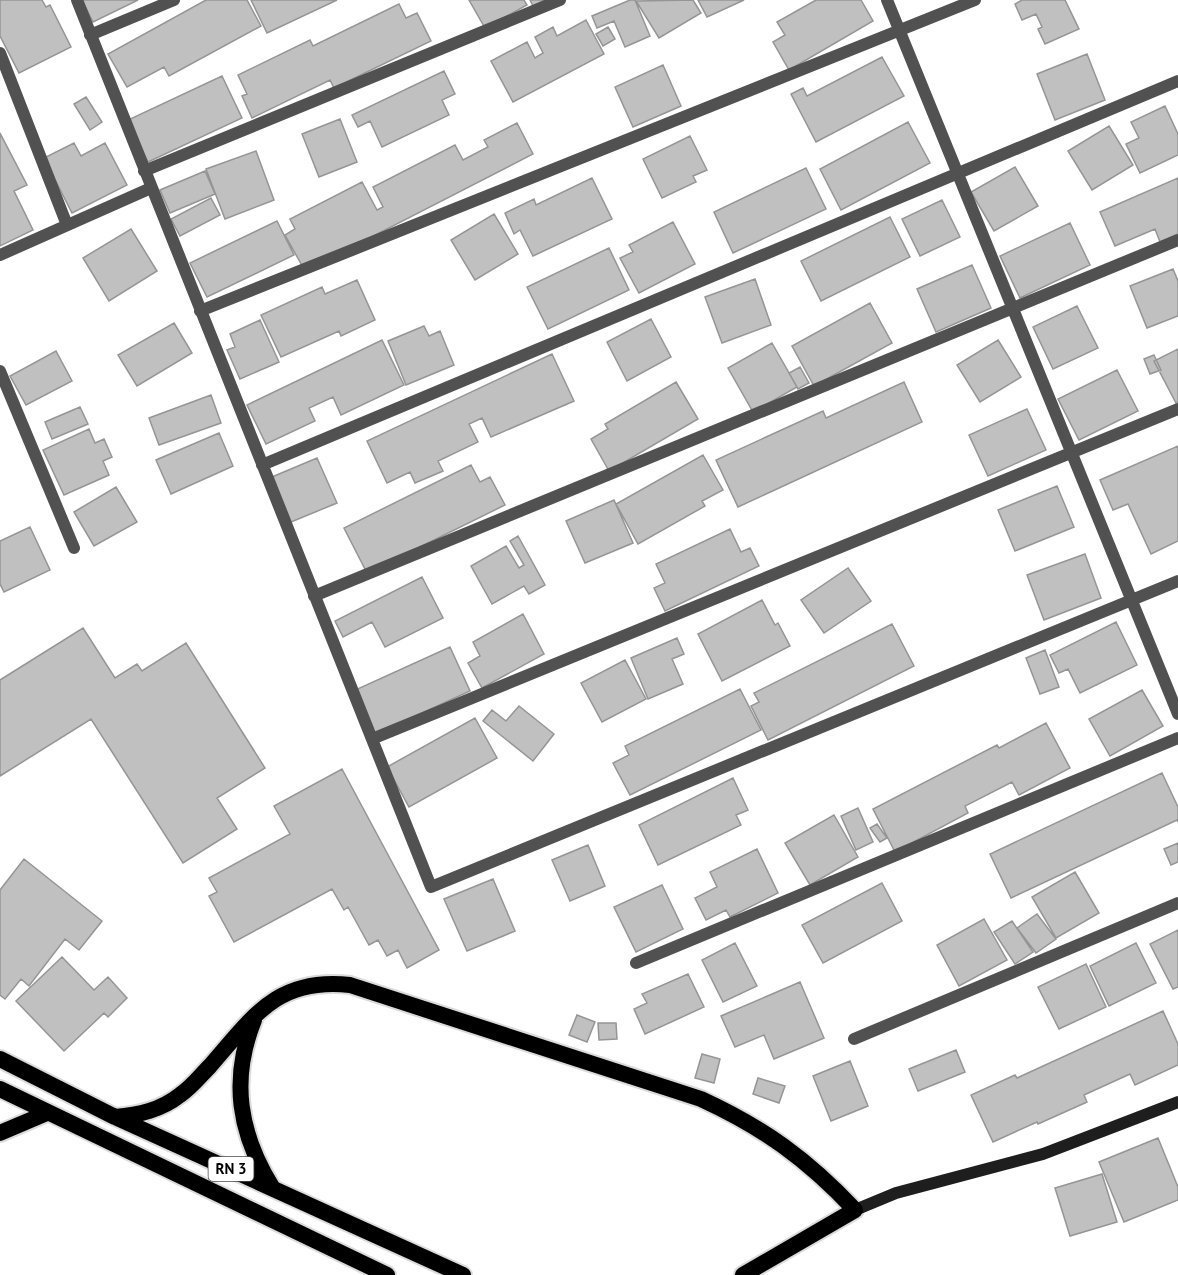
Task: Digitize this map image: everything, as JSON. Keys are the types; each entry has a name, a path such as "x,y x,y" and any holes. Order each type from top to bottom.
{"highway":[{"path":"116,1117 149,1112 180,1096 193,1085 258,1011 271,1001 317,984 350,985 701,1099 736,1115 769,1134 800,1156 855,1210 743,1275"},
{"path":"258,1011 246,1044 240,1088 242,1114 248,1140 258,1164 272,1187"},
{"name":"RN 3","path":"0,1059 116,1117 463,1275"},
{"name":"RN 3","path":"0,1089 387,1275"},
{"path":"0,1133 47,1113"}],"main road":[{"path":"855,1210 897,1193 1043,1154 1178,1102"}],"street":[{"path":"77,0 431,887 1178,581"},
{"path":"90,35 174,0"},
{"path":"144,171 560,0"},
{"path":"887,0 1178,714"},
{"path":"200,311 975,0"},
{"path":"0,53 67,225"},
{"path":"262,465 1178,81"},
{"path":"0,255 151,188"},
{"path":"314,596 1178,240"},
{"path":"0,371 74,548"},
{"path":"372,739 1178,409"},
{"path":"636,963 1178,738"},
{"path":"854,1040 1178,903"}],"building":[{"path":"0,0 42,0 46,7 50,5 71,47 19,73 0,36"},
{"path":"82,0 138,0 93,22"},
{"path":"206,0 247,0 261,26 169,76 164,67 127,87 108,54"},
{"path":"251,0 337,0 267,33"},
{"path":"469,0 524,0 527,5 485,28"},
{"path":"530,0 559,0 536,12"},
{"path":"635,0 650,36 625,47 614,21 597,28 592,16"},
{"path":"693,0 701,13 659,38 636,1"},
{"path":"698,0 744,0 707,17"},
{"path":"816,0 861,0 873,21 789,70 773,42 785,35 777,22"},
{"path":"1022,0 1065,0 1079,29 1045,44 1038,29 1042,27 1036,14 1022,20 1015,4"},
{"path":"399,4 406,18 417,13 431,41 334,88 330,80 252,118 242,96 247,94 238,75 310,40 313,46"},
{"path":"586,20 604,54 513,102 491,61 527,42 535,58 543,53 535,37 553,27 557,36"},
{"path":"608,27 615,39 603,46 596,34"},
{"path":"1087,54 1105,100 1055,120 1037,74"},
{"path":"882,57 904,96 816,142 791,94 803,88 807,96"},
{"path":"663,65 681,106 633,127 615,87"},
{"path":"444,71 455,94 442,100 449,115 382,147 370,121 358,127 352,115"},
{"path":"222,76 242,118 148,162 128,120"},
{"path":"86,97 102,122 90,130 74,104"},
{"path":"1165,106 1178,134 1178,155 1140,173 1126,144 1139,138 1131,122"},
{"path":"340,119 357,162 319,177 302,134"},
{"path":"908,122 930,163 841,210 820,169"},
{"path":"517,123 533,154 305,271 285,235 295,229 290,219 362,182 377,210 383,207 373,187 455,145 463,160 488,147 484,140"},
{"path":"1109,126 1133,165 1092,190 1068,151"},
{"path":"0,133 27,185 14,191 33,230 0,246"},
{"path":"690,136 707,170 693,176 696,182 662,198 643,159"},
{"path":"74,143 81,156 105,143 127,185 72,213 44,158"},
{"path":"256,151 274,200 225,219 206,169"},
{"path":"1015,167 1038,206 994,231 971,192"},
{"path":"806,168 826,209 733,253 714,212"},
{"path":"205,171 215,194 170,213 160,190"},
{"path":"592,178 612,219 533,256 520,230 514,234 505,213 534,199 536,205"},
{"path":"1178,178 1178,234 1160,242 1155,229 1115,246 1100,212"},
{"path":"211,198 220,215 180,236 171,219"},
{"path":"942,200 960,237 920,256 902,219"},
{"path":"494,214 518,254 475,280 451,240"},
{"path":"890,217 910,257 821,301 801,261"},
{"path":"277,221 294,255 207,297 190,263"},
{"path":"673,222 695,264 639,293 620,258 633,252 629,245"},
{"path":"1070,223 1090,265 1020,298 1000,256"},
{"path":"131,229 157,271 109,301 83,258"},
{"path":"609,248 629,290 548,329 527,287"},
{"path":"972,265 991,308 936,332 917,289"},
{"path":"1173,269 1178,281 1178,316 1147,328 1130,286"},
{"path":"755,279 771,325 722,343 705,297"},
{"path":"357,280 375,320 341,336 339,331 281,357 261,315 322,287 325,294"},
{"path":"870,303 892,343 814,386 792,346"},
{"path":"1077,306 1098,348 1053,369 1033,327"},
{"path":"651,319 671,357 627,381 607,342"},
{"path":"260,320 279,362 240,379 227,350 235,347 230,334"},
{"path":"174,323 192,353 137,386 118,355"},
{"path":"424,326 429,336 440,331 454,365 406,385 388,341"},
{"path":"382,340 404,385 341,415 333,397 309,408 315,421 266,444 247,405"},
{"path":"998,340 1021,377 980,402 957,365"},
{"path":"772,343 797,387 753,412 728,368"},
{"path":"1178,349 1178,402 1176,403 1154,361"},
{"path":"56,351 72,381 26,405 10,376"},
{"path":"552,354 574,401 491,437 482,418 469,424 478,442 438,461 443,471 415,483 410,472 387,483 367,441"},
{"path":"1154,355 1161,370 1150,374 1144,359"},
{"path":"800,367 809,383 798,389 789,373"},
{"path":"1117,370 1138,411 1079,440 1058,399"},
{"path":"676,382 698,419 609,471 591,439 608,429 605,424"},
{"path":"904,382 922,422 738,507 716,460 823,411 826,418"},
{"path":"211,395 221,423 159,445 149,418"},
{"path":"80,407 88,424 52,439 45,422"},
{"path":"1027,409 1046,450 988,476 969,435"},
{"path":"89,429 95,443 104,439 112,457 103,461 109,475 64,495 43,450"},
{"path":"219,433 233,466 171,494 156,460"},
{"path":"1178,446 1178,541 1151,554 1128,504 1113,510 1100,480"},
{"path":"703,455 723,490 702,501 705,506 638,544 616,504"},
{"path":"317,458 337,503 291,522 272,477"},
{"path":"471,465 480,482 490,477 505,505 367,573 344,528"},
{"path":"1057,486 1074,527 1015,551 998,510"},
{"path":"116,487 137,522 94,546 74,512"},
{"path":"614,500 633,543 585,563 566,521"},
{"path":"30,527 50,570 4,592 0,584 0,541"},
{"path":"730,529 741,552 750,548 759,566 665,611 654,588 665,583 656,564"},
{"path":"518,536 545,585 529,594 524,586 492,604 471,566 506,546 519,568 524,565 510,541"},
{"path":"1085,554 1101,598 1044,620 1027,575"},
{"path":"848,568 871,601 824,633 801,600"},
{"path":"422,577 443,618 385,647 372,622 343,637 335,621"},
{"path":"762,600 775,625 778,623 790,646 722,681 698,634"},
{"path":"523,614 544,654 482,688 468,663 480,656 473,642"},
{"path":"1116,622 1137,665 1080,693 1068,669 1059,673 1050,655"},
{"path":"892,624 914,666 768,740 751,706 759,702 754,693"},
{"path":"83,628 115,678 137,664 142,671 186,643 265,768 217,798 237,829 183,863 91,719 0,776 0,680"},
{"path":"677,638 684,654 672,659 683,684 648,699 631,658"},
{"path":"450,647 470,691 374,735 353,691"},
{"path":"1045,650 1059,687 1040,694 1026,658"},
{"path":"625,660 646,699 602,722 581,683"},
{"path":"740,689 761,730 630,795 613,763 629,755 625,746"},
{"path":"1142,690 1163,726 1110,756 1089,719"},
{"path":"519,706 554,734 533,761 483,721 492,710 506,721"},
{"path":"475,718 497,758 409,807 387,767"},
{"path":"1046,723 1070,768 1019,795 1012,782 965,806 968,813 895,852 873,809 997,745 999,748"},
{"path":"342,769 439,950 407,968 398,950 387,956 378,940 369,945 348,907 344,910 332,889 234,942 209,896 217,892 209,878 290,834 274,806"},
{"path":"1162,773 1178,807 1178,822 1177,820 1011,898 990,854"},
{"path":"733,778 748,810 736,815 741,825 658,865 639,825"},
{"path":"858,808 873,842 856,850 841,816"},
{"path":"834,815 858,857 810,885 785,843"},
{"path":"877,824 887,838 880,842 870,828"},
{"path":"1178,843 1178,862 1171,865 1164,849"},
{"path":"588,845 605,886 570,901 552,860"},
{"path":"757,849 778,893 730,917 726,910 706,920 695,898 717,887 710,872"},
{"path":"24,859 102,921 79,950 65,939 29,986 21,979 5,999 0,995 0,890"},
{"path":"1075,872 1099,913 1056,938 1032,897"},
{"path":"493,879 515,931 467,951 444,899"},
{"path":"882,883 902,921 823,963 802,925"},
{"path":"662,885 683,929 636,952 614,907"},
{"path":"1037,914 1056,939 1036,953 1017,928"},
{"path":"984,919 1007,960 959,986 937,945"},
{"path":"1012,921 1033,952 1015,964 994,932"},
{"path":"1178,930 1178,987 1173,989 1150,944"},
{"path":"735,943 757,986 723,1002 702,960"},
{"path":"1136,943 1156,983 1109,1006 1090,966"},
{"path":"62,957 94,990 108,977 127,998 108,1017 104,1013 64,1051 16,1001"},
{"path":"1086,964 1106,1007 1059,1029 1038,987"},
{"path":"688,974 704,1007 645,1034 634,1009 647,1003 642,994"},
{"path":"800,982 824,1038 774,1059 764,1035 735,1047 721,1016"},
{"path":"1163,1011 1178,1044 1178,1065 1135,1085 1130,1074 1084,1095 1087,1102 993,1142 971,1095 1015,1075 1017,1078"},
{"path":"577,1015 595,1022 587,1042 569,1035"},
{"path":"598,1023 616,1023 617,1039 599,1040"},
{"path":"956,1050 965,1072 918,1091 909,1069"},
{"path":"702,1054 720,1059 714,1083 695,1078"},
{"path":"850,1061 868,1106 831,1121 813,1076"},
{"path":"758,1078 785,1086 779,1103 753,1094"},
{"path":"1158,1138 1178,1187 1178,1200 1124,1222 1099,1162"},
{"path":"1102,1174 1117,1222 1070,1236 1055,1188"}]}
